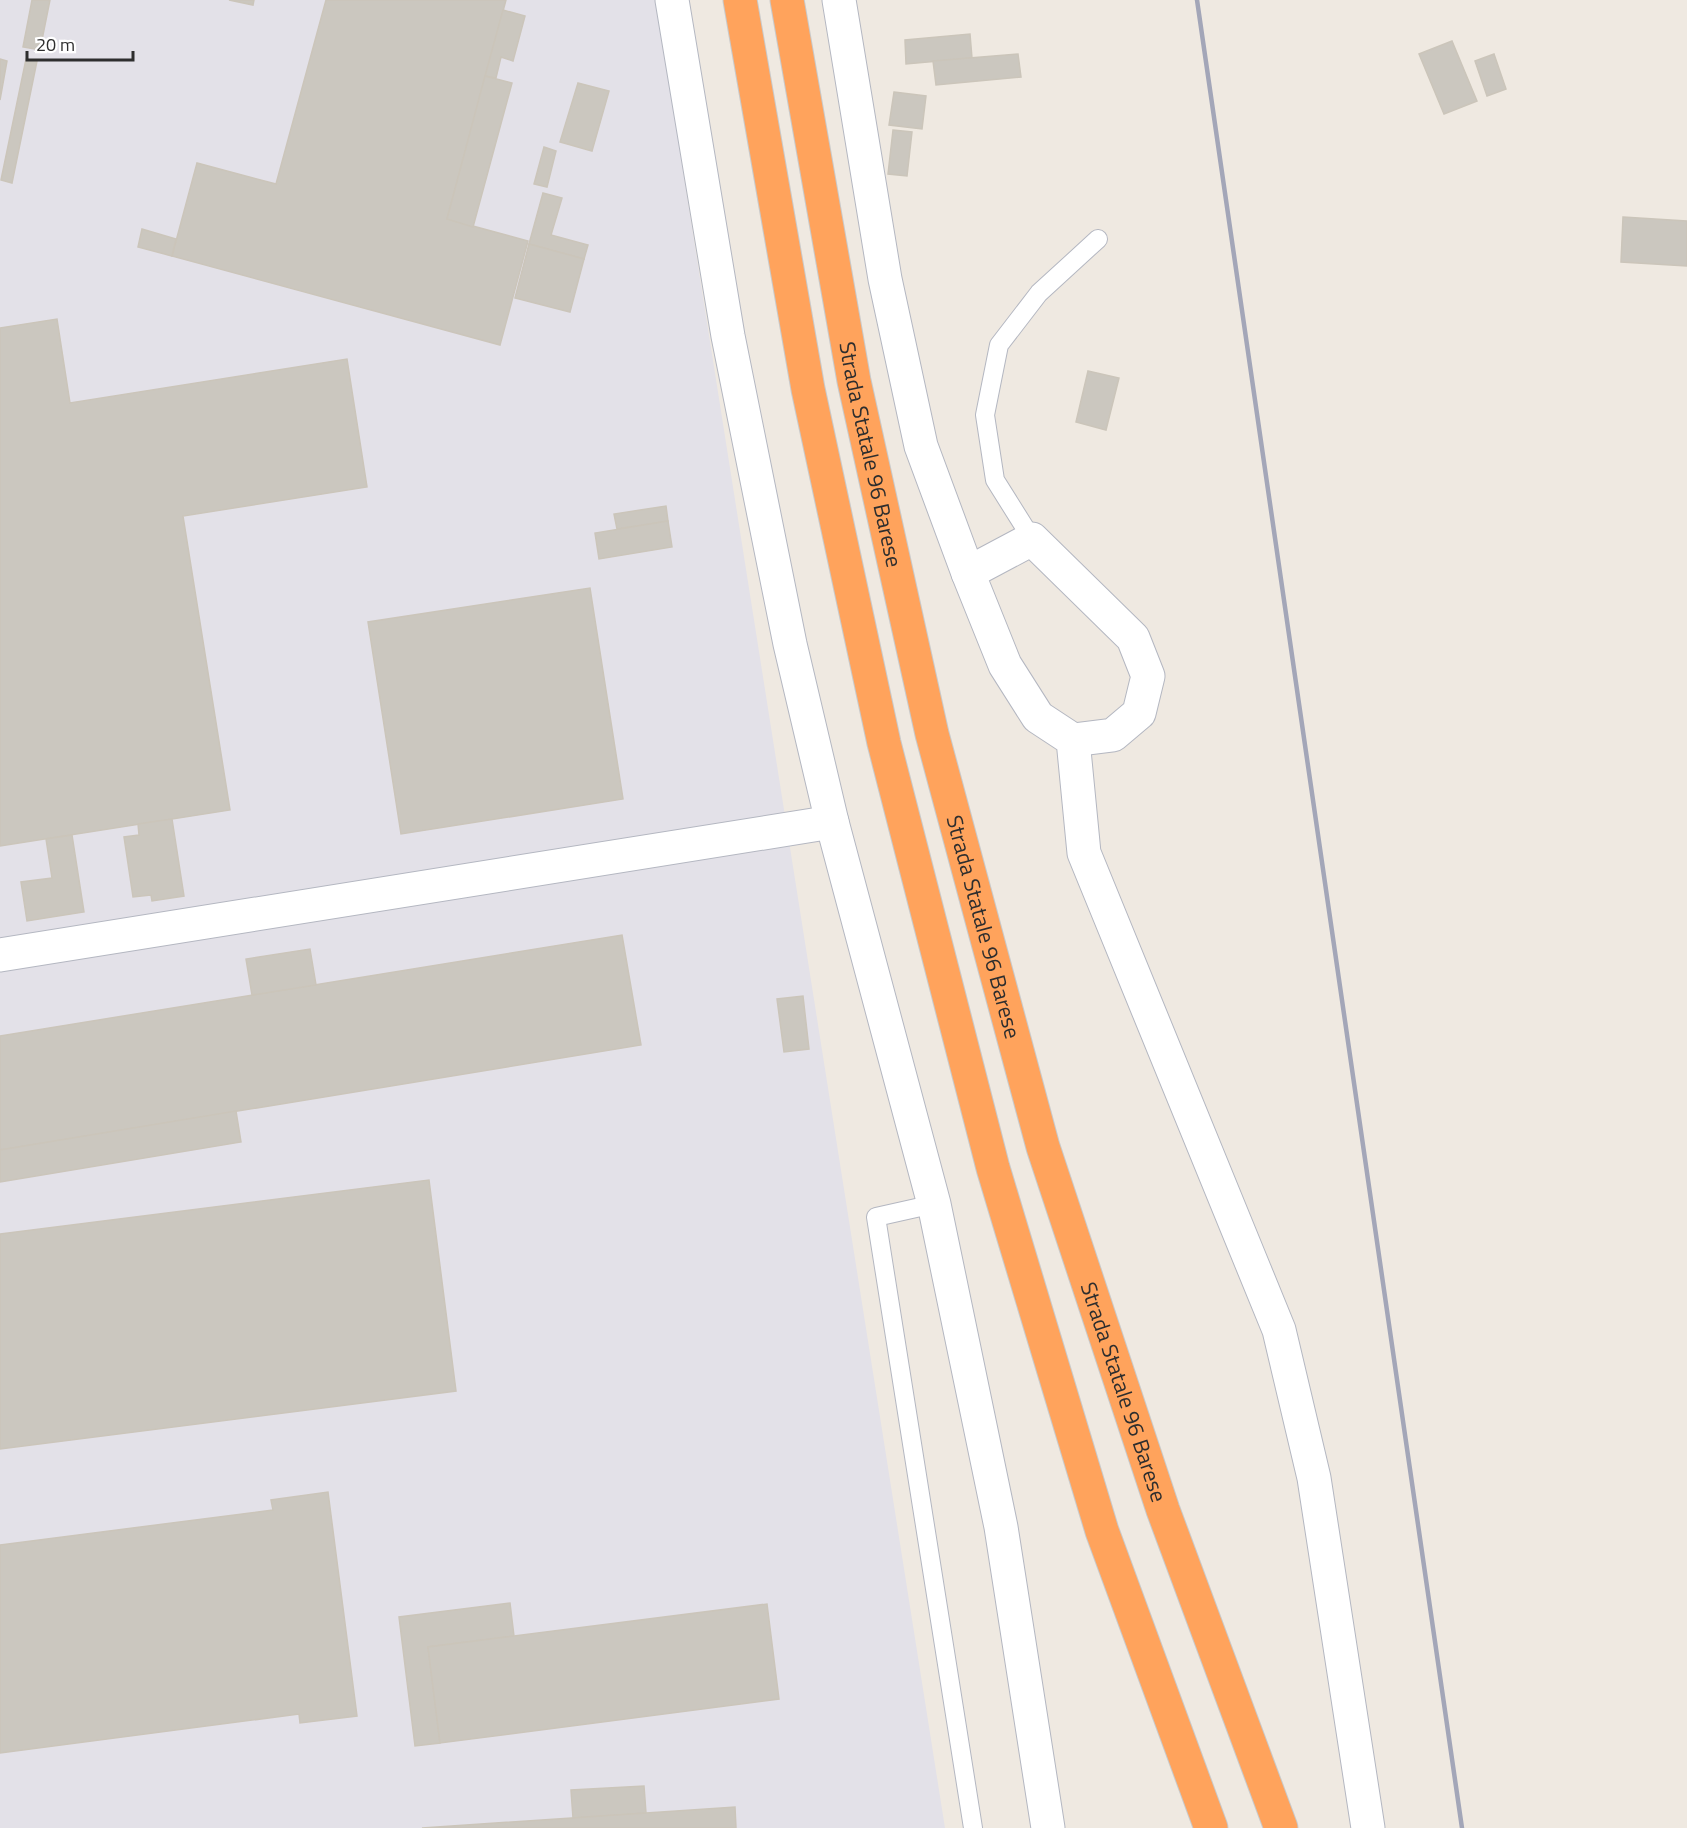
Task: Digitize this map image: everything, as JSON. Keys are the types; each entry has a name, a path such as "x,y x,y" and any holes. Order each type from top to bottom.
{"highway":[{"name":"Strada Statale 96 Barese","path":"740,0 815,423 884,743 981,1122 1102,1531 1211,1828"},
{"name":"Strada Statale 96 Barese","path":"787,0 854,381 932,734 1040,1135 1163,1510 1281,1828"}],"street":[{"path":"672,0 728,336 790,644 832,822 934,1203 1002,1527 1048,1828"},
{"path":"839,0 885,279 921,446 968,573 1005,665 1038,717 1073,740 1113,735 1139,713 1148,676 1133,638 1032,539 968,573"},
{"path":"1073,740 1084,853 1279,1330 1314,1478 1368,1828"},
{"path":"0,956 832,822"}],"lane":[{"path":"1032,539 995,480 985,415 999,345 1039,293 1098,239"},
{"path":"934,1203 876,1217 973,1828"}],"shaded area":[{"path":"0,0 656,0 945,1828 0,1828"}],"building":[{"path":"32,0 50,0 40,50 23,47"},
{"path":"229,0 254,0 253,5"},
{"path":"326,0 506,0 447,219 528,241 500,345 172,256 197,163 276,184"},
{"path":"503,10 525,16 513,61 501,57 496,78 485,76"},
{"path":"970,34 972,58 906,64 905,40"},
{"path":"1452,41 1477,101 1444,114 1419,54"},
{"path":"1018,54 1021,77 936,85 933,61"},
{"path":"1494,54 1506,89 1487,96 1475,61"},
{"path":"0,59 7,61 0,100"},
{"path":"26,59 37,61 12,183 1,180"},
{"path":"485,76 512,83 473,227 447,219"},
{"path":"578,83 609,91 592,151 560,142"},
{"path":"894,92 926,96 922,129 889,125"},
{"path":"893,130 912,132 907,176 888,174"},
{"path":"544,147 556,151 547,187 534,184"},
{"path":"543,193 562,198 551,235 588,245 584,259 529,244"},
{"path":"1623,217 1687,221 1687,266 1621,262"},
{"path":"142,229 176,239 172,256 138,247"},
{"path":"529,244 584,259 570,312 515,298"},
{"path":"57,319 70,403 347,359 367,487 183,516 230,810 0,846 0,328"},
{"path":"1088,371 1119,378 1106,430 1076,422"},
{"path":"666,506 668,521 617,529 614,514"},
{"path":"668,521 672,547 599,559 595,533"},
{"path":"590,588 623,799 401,834 368,622"},
{"path":"172,819 184,896 152,901 151,895 133,897 124,837 139,835 138,824"},
{"path":"72,835 84,912 27,921 21,882 52,878 46,839"},
{"path":"622,935 641,1045 0,1150 0,1036"},
{"path":"310,949 316,985 252,995 246,959"},
{"path":"803,996 809,1049 784,1052 777,999"},
{"path":"236,1111 241,1142 0,1182 0,1150"},
{"path":"429,1180 456,1391 0,1449 0,1234"},
{"path":"328,1492 357,1716 300,1723 299,1714 0,1753 0,1545 273,1510 271,1500"},
{"path":"510,1603 514,1636 428,1647 440,1743 415,1746 399,1617"},
{"path":"767,1604 779,1699 440,1743 428,1647"},
{"path":"644,1786 646,1813 573,1818 571,1790"},
{"path":"735,1807 736,1828 422,1828 646,1813"}],"railway":[{"path":"1197,0 1462,1828"}]}
